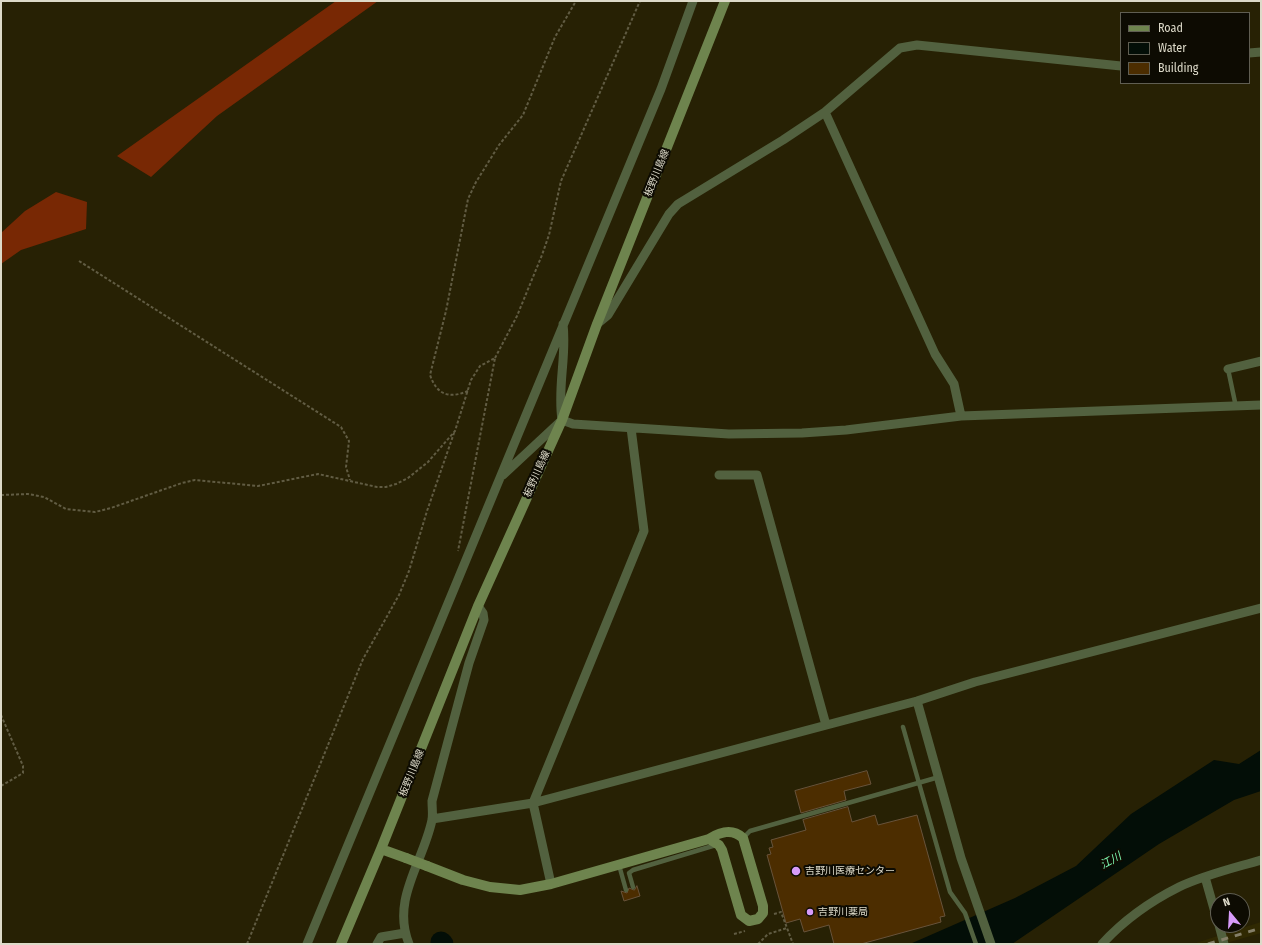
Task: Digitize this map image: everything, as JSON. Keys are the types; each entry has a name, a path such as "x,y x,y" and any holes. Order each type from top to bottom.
{"main road":[{"name":"板野川島線","path":"341,944 478,606 562,420 597,324 725,1"},
{"path":"731,831 737,833 743,838 763,906 761,916 756,921 746,920 741,916 722,850 713,842 716,835 731,831"},
{"path":"381,848 463,880 504,890 520,890 551,884 619,865 713,842"}],"street":[{"path":"307,944 563,322 661,89 693,1"},
{"path":"597,324 608,315 669,214 678,204 784,140 825,112 900,48 908,45 1120,66"},
{"path":"1250,53 1261,52"},
{"path":"825,112 935,354 954,384 961,416"},
{"path":"562,420 559,400 565,341 563,322"},
{"path":"1228,369 1261,361"},
{"path":"562,420 573,424 729,434 802,433 846,430 961,416 1261,406"},
{"path":"500,478 562,420"},
{"path":"551,884 533,803 644,531 631,428"},
{"path":"719,475 757,475 826,725"},
{"path":"409,944 405,933 403,909 404,899 432,819 432,801 469,663 484,620 483,613 478,606"},
{"path":"432,819 533,803 917,701 975,682 1261,608"},
{"path":"917,701 961,858 991,944"},
{"path":"1102,944 1110,934 1143,908 1179,887 1205,877 1261,860"},
{"path":"1205,877 1210,895"},
{"path":"377,944 381,938 405,933"},
{"path":"1221,933 1224,944"}],"lane":[{"path":"1228,369 1236,406"},
{"path":"903,727 950,892 965,913 976,944"},
{"path":"743,838 750,831 938,777"},
{"path":"633,887 629,872 632,870 713,842"},
{"path":"619,865 626,890"}],"path":[{"path":"468,391 458,395 444,394 433,384 430,375 446,311 468,199 476,182 499,145 523,115 555,37 576,1"},
{"path":"464,563 456,558 495,358 517,316 542,255 549,235 561,181 640,1"},
{"path":"79,261 341,427 349,441 346,467 350,480"},
{"path":"247,944 363,659 399,595 471,380 480,366 495,358"},
{"path":"1,495 28,494 44,497 66,509 94,512 111,508 182,483 196,480 258,486 318,474 377,487 386,487 408,478 428,462 455,431"},
{"path":"1,715 23,766 23,773 19,777 1,786"},
{"path":"773,914 781,912 792,944"},
{"path":"758,944 768,934 787,928"}],"shaded area":[{"path":"336,1 378,1 217,116 151,177 117,156"},
{"path":"56,192 87,202 86,229 21,250 1,264 1,233 25,211"},
{"path":"1261,922 1261,933 1223,944 1193,944 1227,933 1250,933 1250,926"}],"water":[{"name":"江川","path":"1261,750 1261,791 1234,800 1159,844 1012,944 910,944 1015,898 1076,866 1131,814 1214,760 1239,764"}],"building":[{"path":"867,771 871,784 844,791 846,800 801,813 795,791"},
{"path":"848,807 852,822 875,815 878,825 917,815 945,916 940,917 941,922 861,944 834,944 829,925 804,932 800,919 786,923 767,855 771,854 769,848 773,847 771,840 806,830 803,820"},
{"path":"637,886 640,896 624,901 621,891 627,893 629,888 634,890"}],"railway":[{"path":"1208,944 1261,928"}],"place":[{"name":"吉野川医療センター","path":"796,871"},
{"name":"吉野川薬局","path":"810,912"}]}
